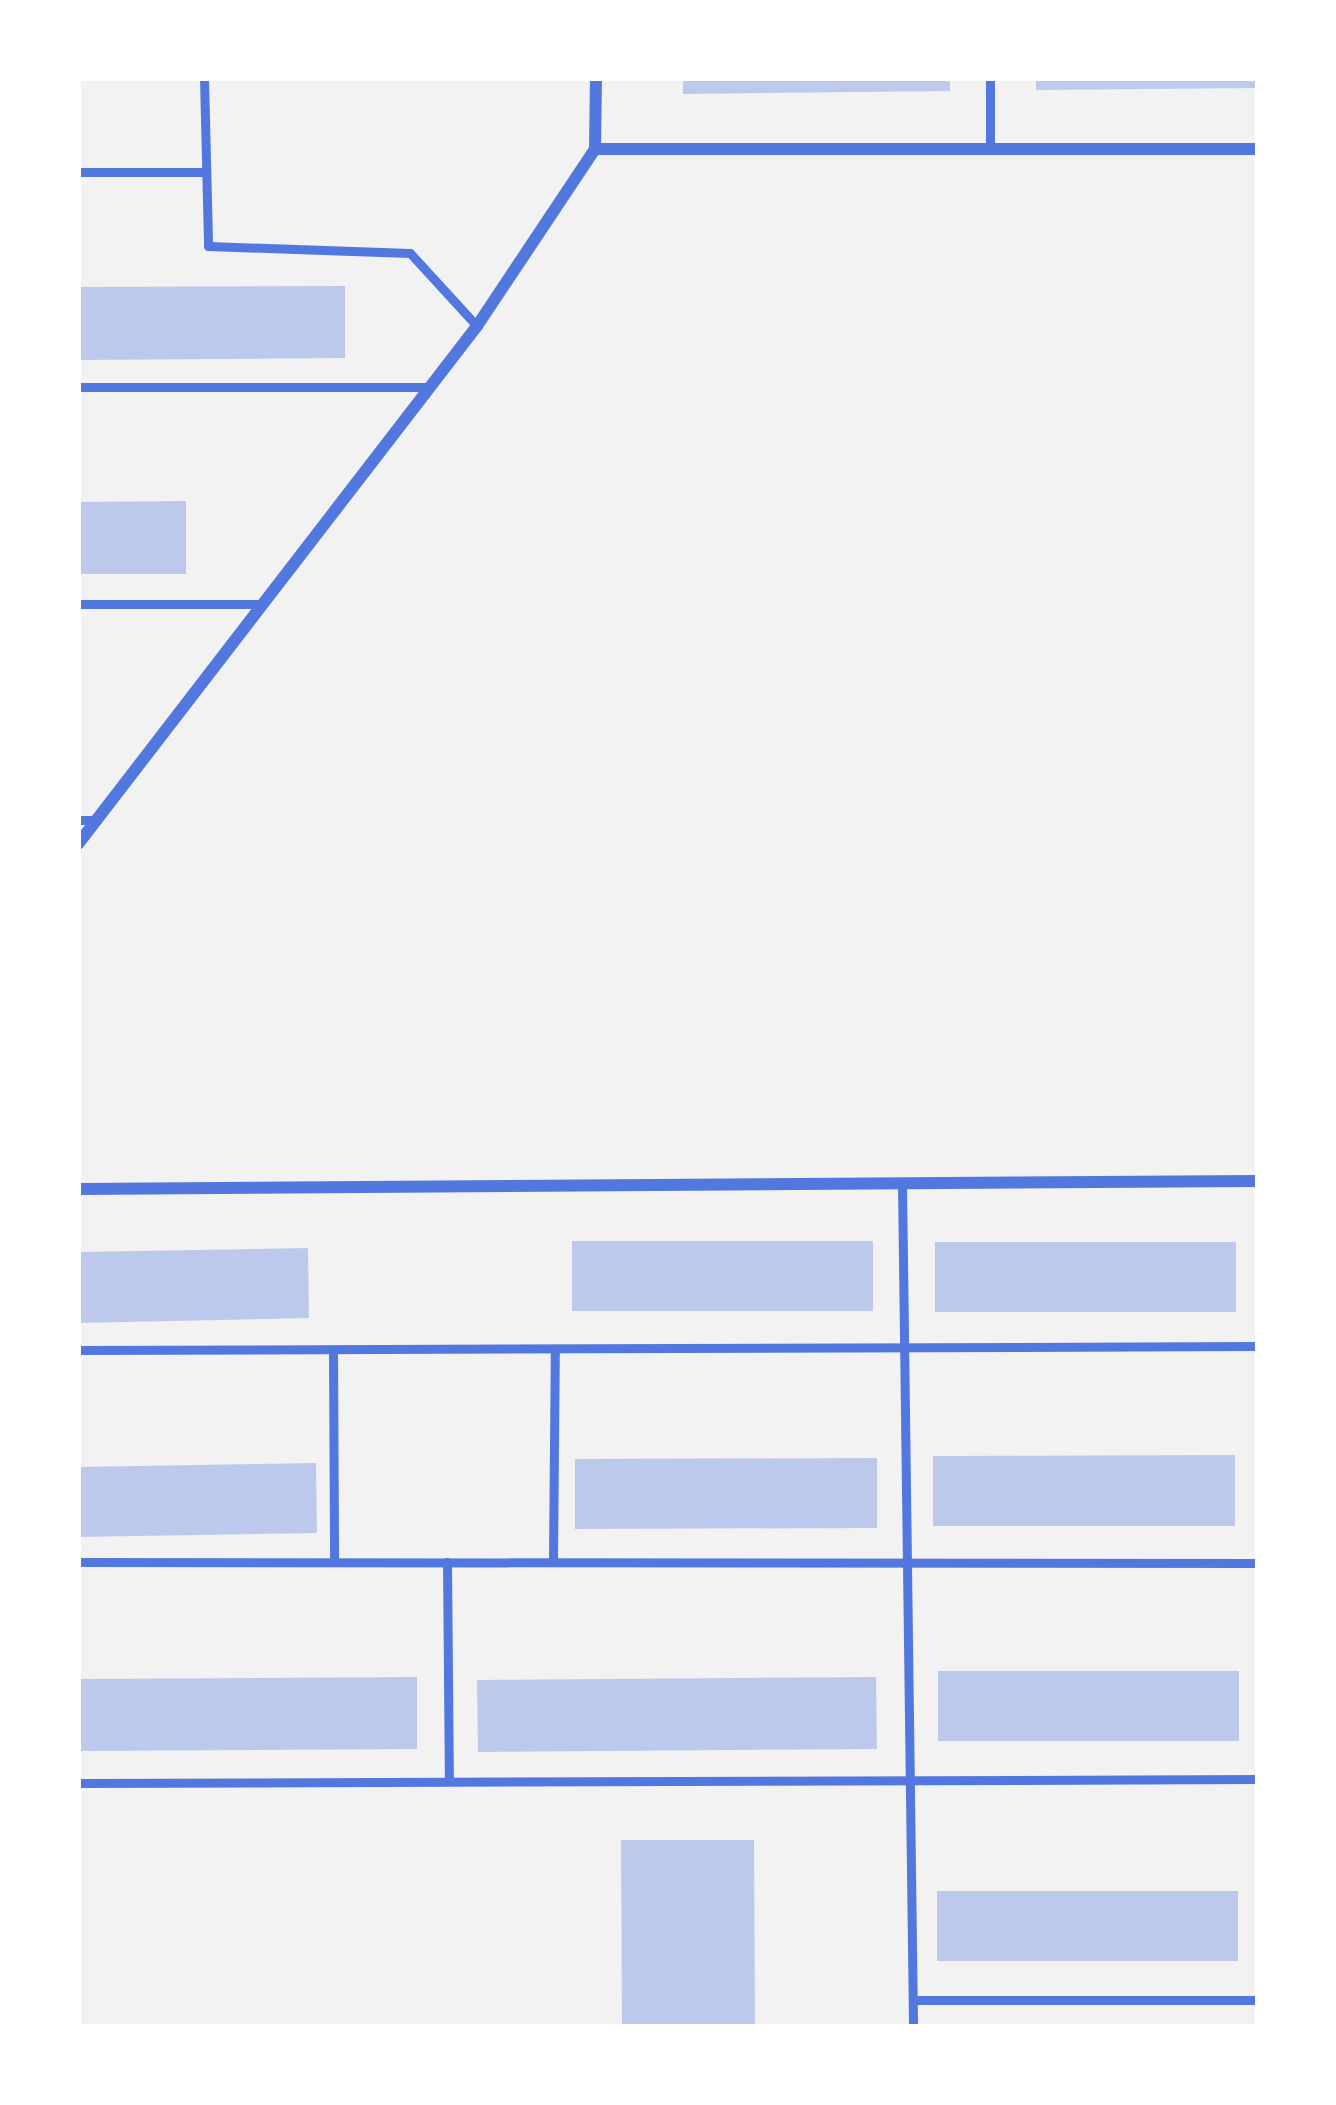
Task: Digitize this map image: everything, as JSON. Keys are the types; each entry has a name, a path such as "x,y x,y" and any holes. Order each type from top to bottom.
{"street":[{"path":"78,844 477,326 595,149 596,78"},
{"path":"595,149 1258,149"},
{"path":"78,1189 1258,1181"}],"lane":[{"path":"204,78 208,246 410,253 477,326"},
{"path":"990,78 991,148"},
{"path":"78,172 206,172"},
{"path":"78,387 430,387"},
{"path":"78,604 262,604"},
{"path":"78,820 97,820"},
{"path":"902,1183 913,2027"},
{"path":"78,1351 1258,1346"},
{"path":"554,1560 555,1348"},
{"path":"334,1350 334,1559"},
{"path":"78,1562 1258,1563"},
{"path":"447,1562 448,1781"},
{"path":"78,1783 1258,1779"},
{"path":"913,2000 1258,2000"}],"building":[{"path":"683,78 950,78 950,91 683,94"},
{"path":"1036,78 1258,78 1258,88 1036,90"},
{"path":"345,286 345,358 78,360 78,287"},
{"path":"186,501 186,574 78,574 78,502"},
{"path":"572,1241 873,1241 873,1311 572,1311"},
{"path":"935,1242 1236,1242 1236,1312 935,1312"},
{"path":"308,1248 309,1318 78,1323 78,1252"},
{"path":"1235,1455 1235,1526 933,1526 933,1456"},
{"path":"877,1458 877,1528 575,1529 575,1459"},
{"path":"316,1463 317,1533 78,1537 78,1467"},
{"path":"938,1671 1239,1671 1239,1741 938,1741"},
{"path":"417,1677 417,1749 78,1751 78,1679"},
{"path":"876,1677 877,1749 478,1752 477,1680"},
{"path":"621,1840 754,1840 755,2027 622,2027"},
{"path":"937,1891 1238,1891 1238,1961 937,1961"}]}
